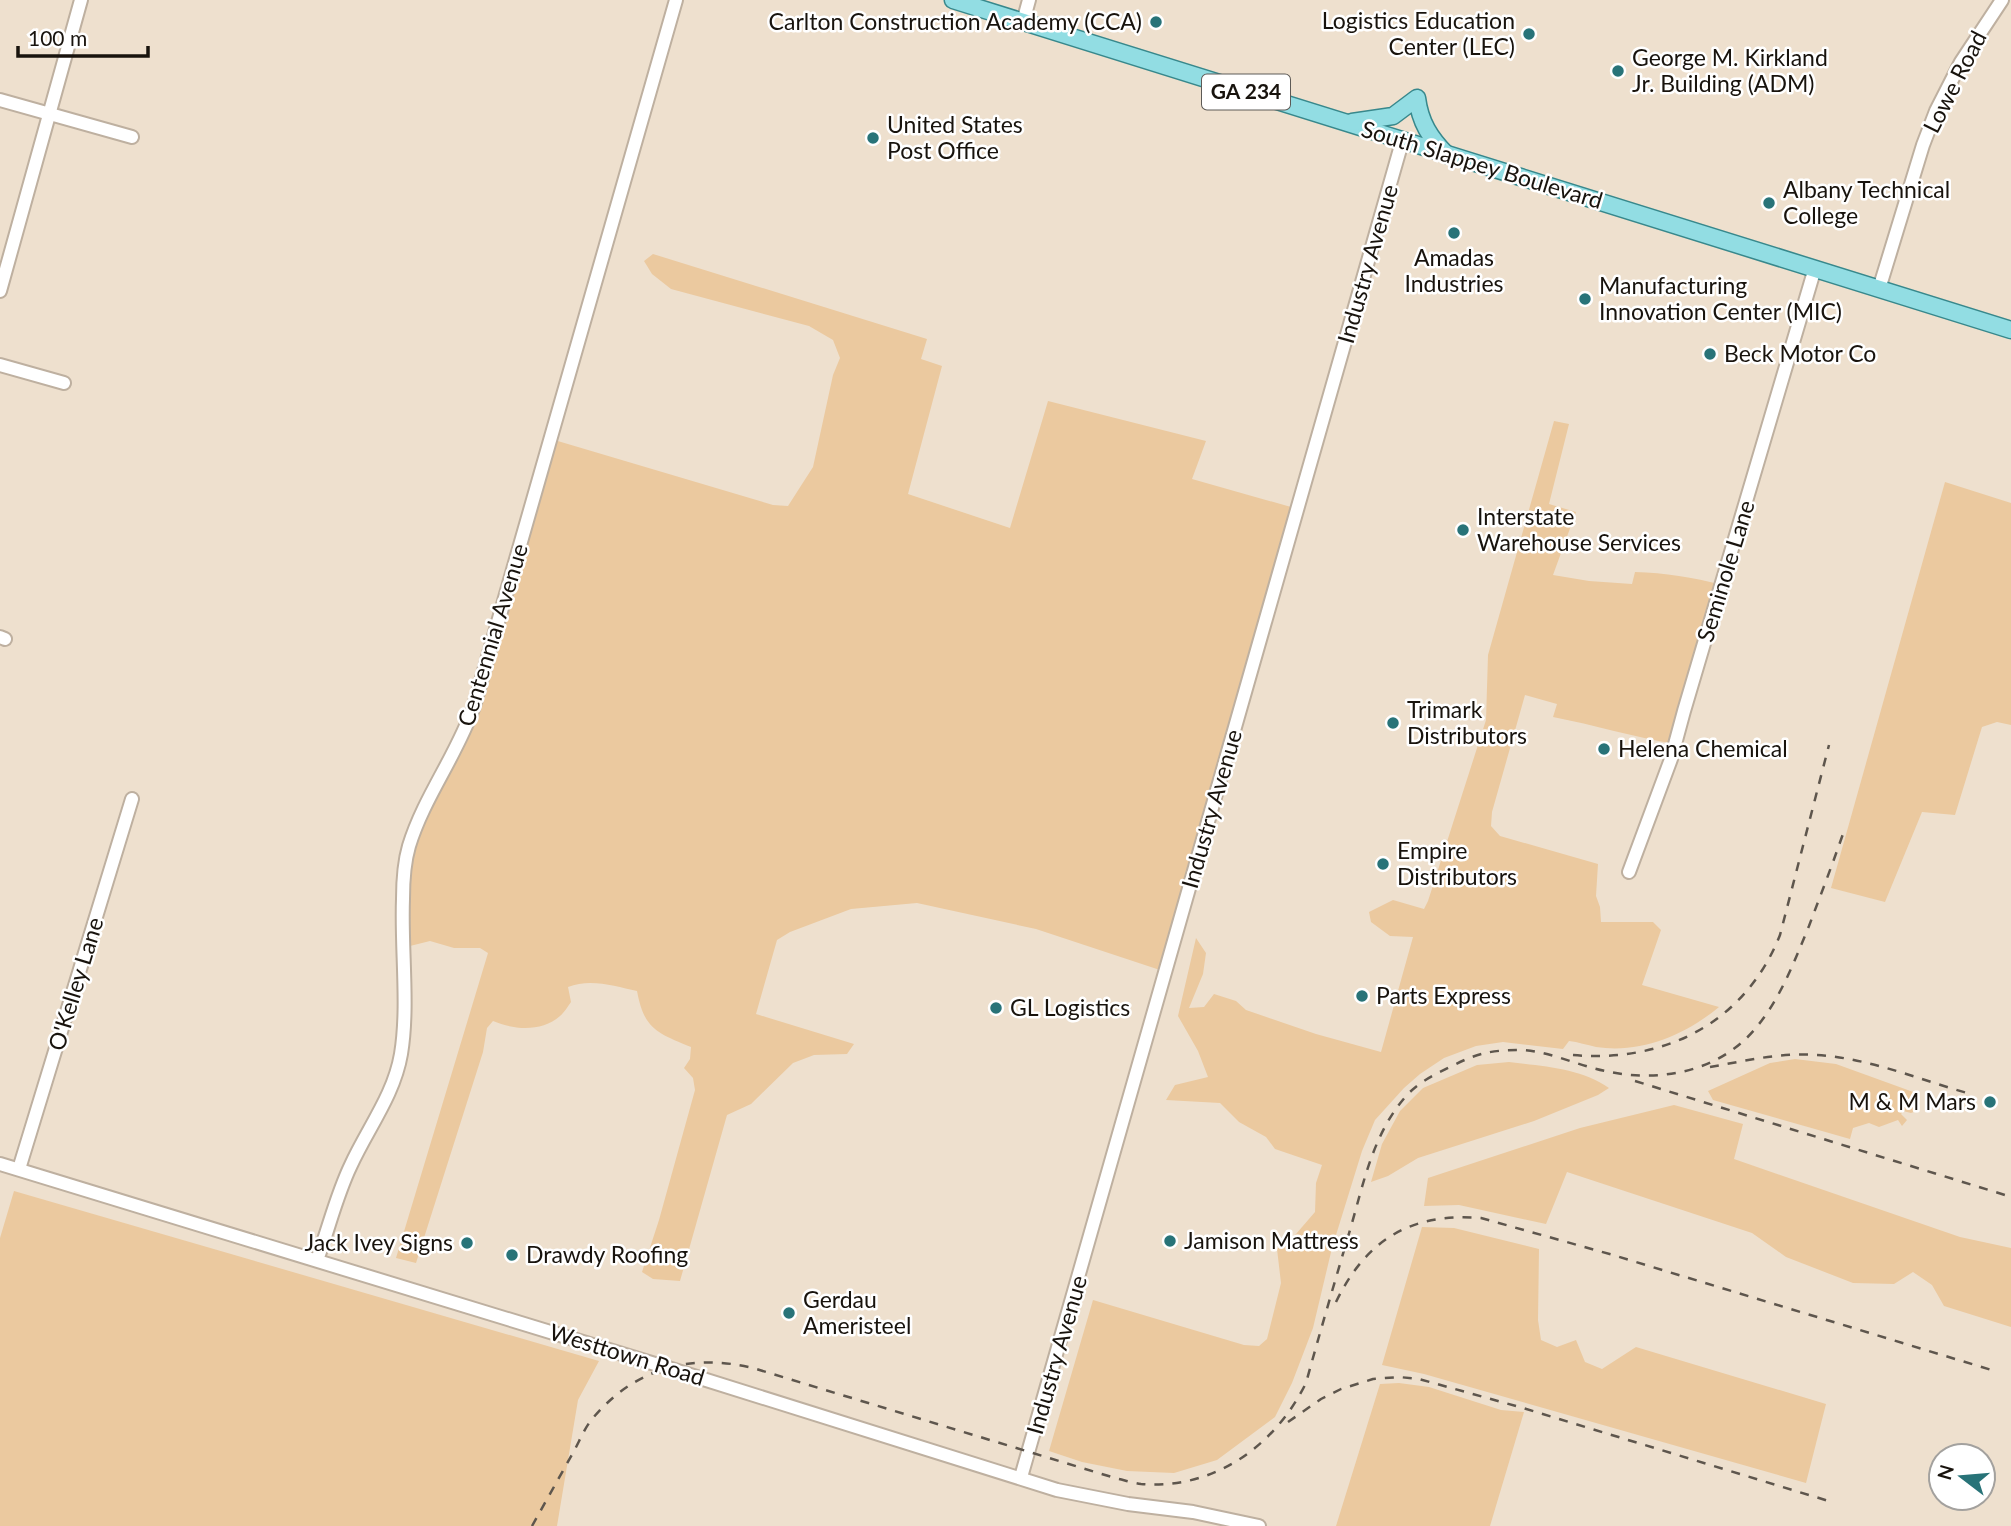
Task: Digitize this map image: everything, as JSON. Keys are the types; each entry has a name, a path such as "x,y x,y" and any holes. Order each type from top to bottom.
{"main road":[{"name":"South Slappey Boulevard","path":"953,0 2011,330"},
{"path":"1342,122 1393,116 1417,98 1425,129 1448,156"}],"street":[{"path":"0,292 81,0"},
{"name":"Centennial Avenue","path":"317,1260 339,1191 396,1076 404,1019 403,883 408,849 429,800 466,729 474,706 676,0"},
{"path":"1023,22 1029,0"},
{"name":"Lowe Road","path":"1879,289 1936,111 1961,62 2002,0"},
{"path":"0,100 132,137"},
{"name":"Industry Avenue","path":"1021,1477 1402,142"},
{"name":"Seminole Lane","path":"1629,872 1671,759 1815,268"},
{"path":"0,365 64,383"},
{"name":"O'Kelley Lane","path":"19,1169 132,799"},
{"name":"Westtown Road","path":"0,1164 1085,1497 1193,1512 1259,1526"}],"shaded area":[{"path":"653,254 927,339 921,359 942,366 908,494 1010,528 1048,401 1206,441 1192,479 1298,509 1166,972 1036,929 917,903 851,909 790,932 777,940 756,1014 854,1044 847,1054 814,1055 793,1063 751,1104 727,1115 680,1281 653,1279 642,1272 695,1090 693,1078 684,1068 690,1059 691,1047 669,1038 648,1022 637,991 594,983 568,987 571,1002 553,1021 528,1028 493,1021 487,1028 483,1052 416,1263 396,1258 488,953 480,948 454,948 430,941 402,948 405,866 454,754 551,439 773,505 788,506 813,467 833,375 840,358 833,340 809,326 671,289 652,274 644,261"},
{"path":"1554,421 1569,424 1549,504 1576,512 1553,575 1632,584 1635,572 1668,574 1722,585 1675,744 1553,717 1557,704 1525,695 1492,812 1491,826 1500,836 1598,864 1596,896 1601,922 1653,922 1661,930 1642,985 1719,1007 1677,1034 1646,1045 1613,1048 1569,1041 1563,1049 1503,1042 1476,1046 1444,1058 1404,1088 1375,1120 1362,1151 1332,1248 1313,1328 1292,1383 1275,1417 1217,1460 1174,1473 1127,1471 1082,1462 1049,1451 1093,1300 1244,1345 1259,1346 1267,1339 1281,1283 1277,1249 1296,1234 1315,1212 1316,1183 1322,1165 1275,1149 1266,1137 1239,1122 1220,1103 1166,1100 1175,1085 1208,1077 1198,1051 1178,1016 1196,938 1206,953 1203,974 1189,1008 1204,1007 1214,994 1236,1001 1246,1010 1316,1034 1381,1052 1413,937 1390,936 1371,922 1369,912 1393,900 1424,909 1428,901 1486,720 1488,655"},
{"path":"1945,482 2011,503 2011,725 1997,722 1982,727 1955,815 1922,812 1885,902 1831,888"},
{"path":"1795,1059 1836,1064 1916,1093 1920,1104 1916,1111 1903,1111 1901,1114 1907,1120 1902,1126 1898,1120 1879,1127 1869,1123 1853,1128 1850,1139 1713,1100 1708,1091 1770,1063"},
{"path":"1509,1062 1574,1072 1609,1088 1534,1121 1418,1158 1388,1176 1371,1182 1382,1144 1400,1111 1423,1088 1477,1065"},
{"path":"1674,1105 1743,1124 1734,1159 1960,1237 2011,1248 2011,1327 1944,1306 1932,1285 1913,1272 1894,1284 1853,1283 1786,1257 1752,1233 1567,1172 1546,1224 1459,1205 1424,1206 1428,1178 1580,1128"},
{"path":"14,1191 599,1361 578,1400 557,1526 0,1526 0,1238"},
{"path":"1422,1227 1454,1228 1539,1249 1538,1320 1541,1340 1557,1347 1576,1340 1585,1362 1602,1369 1636,1347 1826,1404 1806,1483 1424,1374 1382,1365"},
{"path":"1399,1383 1429,1387 1501,1410 1524,1412 1490,1526 1336,1526 1380,1384"}],"railway":[{"path":"1573,1055 1607,1056 1670,1044 1698,1031 1723,1014 1746,992 1765,966 1780,935 1829,745"},
{"path":"532,1526 585,1429 609,1401 646,1376 686,1364 708,1362 753,1368 1135,1483 1168,1484 1193,1480 1217,1471 1259,1444 1293,1406 1306,1383 1371,1159 1386,1125 1407,1095 1428,1078 1460,1062 1500,1051 1540,1052 1605,1071 1646,1076 1687,1071 1724,1055 1755,1029 1780,992 1809,926 1844,831"},
{"path":"1710,1067 1763,1058 1817,1055 1855,1060 1967,1093"},
{"path":"1635,1081 2005,1195"},
{"path":"1336,1302 1361,1262 1394,1234 1433,1220 1481,1218 1613,1255 1998,1372"},
{"path":"1288,1422 1341,1389 1373,1379 1419,1379 1832,1502"}],"place":[{"name":"Carlton Construction Academy (CCA)","path":"1156,22"},
{"name":"Logistics Education Center (LEC)","path":"1529,34"},
{"name":"George M. Kirkland Jr. Building (ADM)","path":"1618,71"},
{"name":"United States Post Office","path":"873,138"},
{"name":"Albany Technical College","path":"1769,203"},
{"name":"Amadas Industries","path":"1454,233"},
{"name":"Manufacturing Innovation Center (MIC)","path":"1585,299"},
{"name":"Beck Motor Co","path":"1710,354"},
{"name":"Interstate Warehouse Services","path":"1463,530"},
{"name":"Trimark Distributors","path":"1393,723"},
{"name":"Helena Chemical","path":"1604,749"},
{"name":"Empire Distributors","path":"1383,864"},
{"name":"Parts Express","path":"1362,996"},
{"name":"GL Logistics","path":"996,1008"},
{"name":"M & M Mars","path":"1990,1102"},
{"name":"Jamison Mattress","path":"1170,1241"},
{"name":"Jack Ivey Signs","path":"467,1243"},
{"name":"Drawdy Roofing","path":"512,1255"},
{"name":"Gerdau Ameristeel","path":"789,1313"}]}
